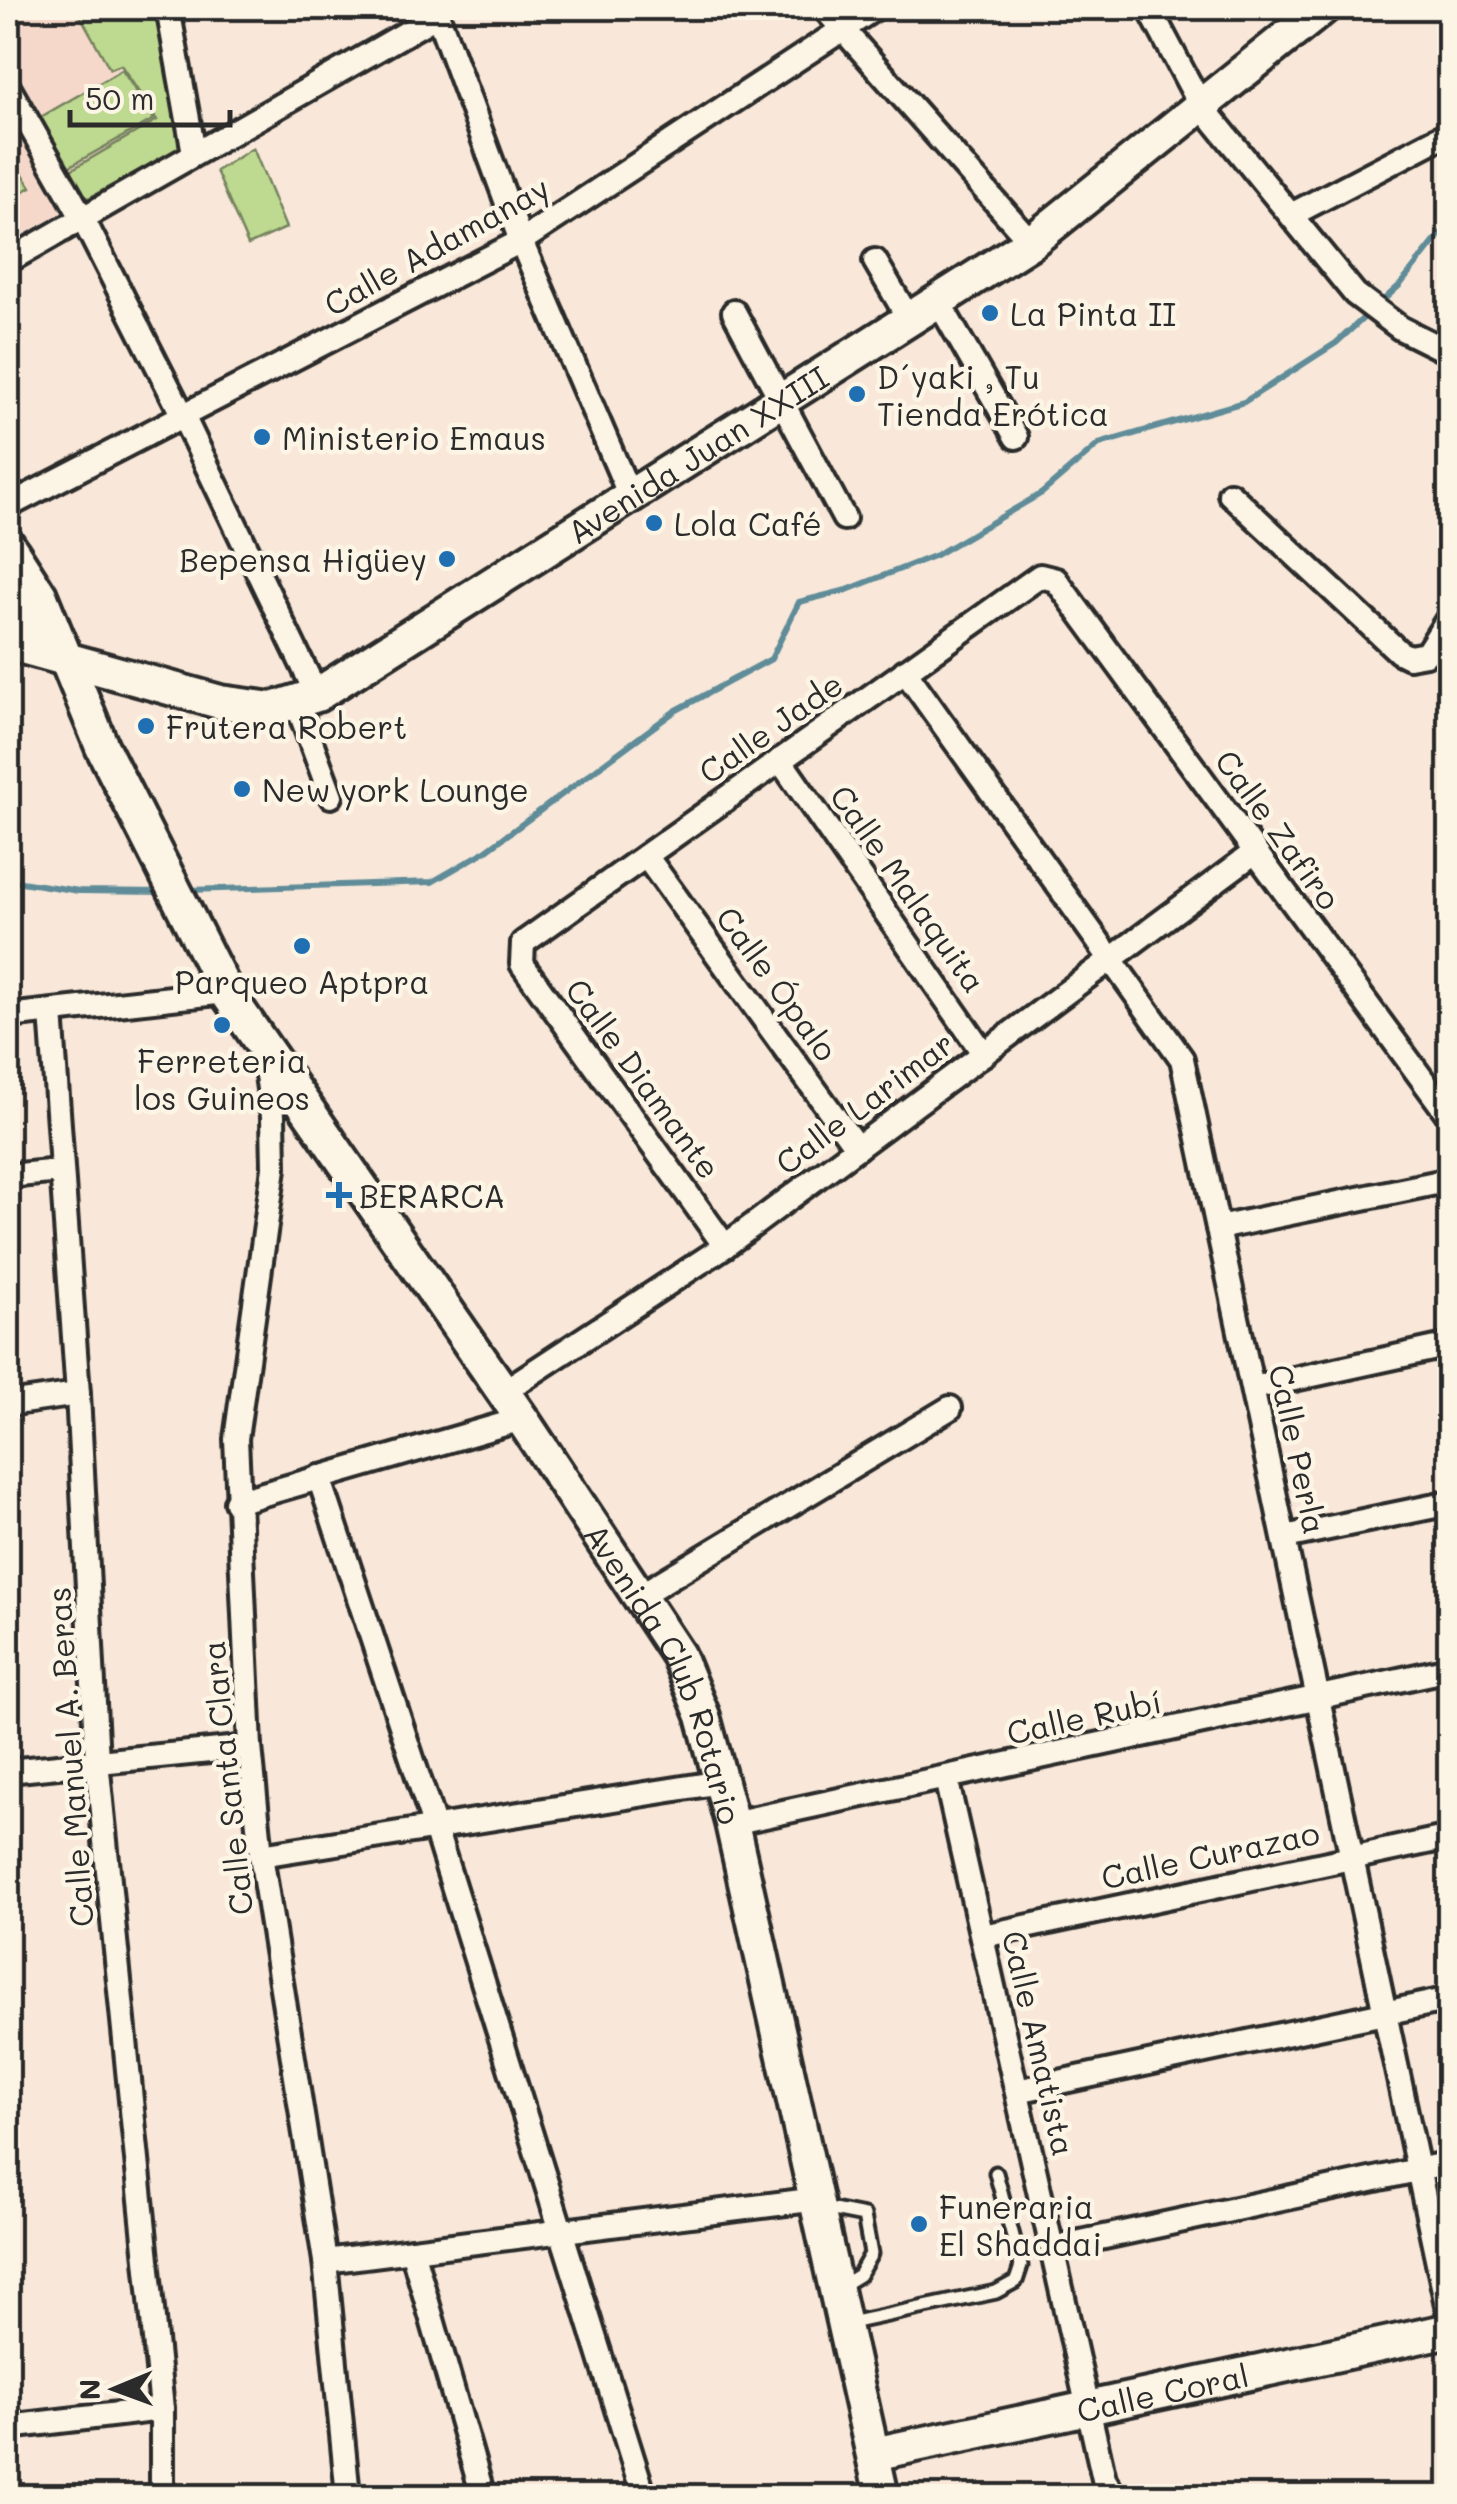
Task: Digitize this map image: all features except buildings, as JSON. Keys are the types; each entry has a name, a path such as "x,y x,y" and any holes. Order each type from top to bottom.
{"main road":[{"name":"Avenida Juan XXIII","path":"8,643 220,702 272,708 306,698 1031,242 1323,8"},
{"path":"8,545 40,595 65,661"},
{"path":"8,590 65,661"},
{"name":"Avenida Club Rotario","path":"65,661 226,992 522,1419 678,1655 703,1716 732,1823 882,2496"},
{"name":"Calle Coral","path":"874,2454 1450,2330"}],"street":[{"path":"168,8 194,153"},
{"path":"824,8 1031,242"},
{"name":"Calle Adamanay","path":"8,506 522,242 876,8"},
{"path":"1148,8 1200,104 1354,294 1400,328 1450,354"},
{"path":"8,260 436,12 522,242 630,496"},
{"path":"8,86 16,123 83,218 183,416 306,698 331,796"},
{"path":"1293,214 1450,132"},
{"path":"875,262 909,319"},
{"path":"938,301 1016,437"},
{"path":"734,312 844,518"},
{"path":"1230,494 1399,652 1409,657 1426,654 1450,616"},
{"name":"Calle Jade","path":"523,943 1034,578 1044,575 1056,580"},
{"name":"Calle Zafiro","path":"1056,580 1450,1117"},
{"name":"Calle Perla","path":"906,671 1182,1059 1450,2320"},
{"name":"Calle Malaquita","path":"780,760 984,1054"},
{"name":"Calle Larimar","path":"503,1392 726,1246 1256,852"},
{"name":"Calle Ópalo","path":"646,856 857,1148"},
{"name":"Calle Diamante","path":"523,943 522,964 726,1246"},
{"path":"8,1016 226,992"},
{"name":"Calle Manuel A. Beras","path":"52,1012 78,1394 97,1761 162,2409 162,2496"},
{"name":"Calle Santa Clara","path":"264,1051 274,1116 274,1168 266,1247 240,1406 236,1502 250,1746 261,1855 326,2261 348,2496"},
{"path":"8,1176 60,1171"},
{"path":"1218,1228 1450,1180"},
{"path":"1253,1388 1450,1345"},
{"path":"8,1404 78,1394"},
{"path":"640,1596 950,1408"},
{"path":"236,1502 522,1419"},
{"path":"318,1478 435,1828 644,2496"},
{"path":"1285,1536 1450,1502"},
{"name":"Calle Rubí","path":"732,1823 1450,1668"},
{"path":"8,1771 250,1746"},
{"name":"Calle Amatista","path":"946,1778 1104,2479 1114,2496"},
{"path":"261,1855 721,1782"},
{"name":"Calle Curazao","path":"983,1936 1450,1836"},
{"path":"1017,2092 1450,1999"},
{"path":"1053,2248 1450,2163"},
{"path":"326,2261 819,2203"},
{"path":"412,2250 483,2496"},
{"path":"8,2427 162,2409"}],"lane":[{"path":"845,2324 996,2292 1016,2282 1022,2266 996,2173"}],"shaded area":[{"path":"8,8 158,8 184,146 8,242"}],"green space":[{"path":"76,8 158,8 184,146 81,202 64,174 157,120 121,65 110,69"},
{"path":"122,70 154,119 63,170 34,121"},
{"path":"253,148 286,228 248,245 216,171"},
{"path":"8,150 31,187 8,200"}],"waterway":[{"path":"1378,305 1400,285 1450,222"},
{"path":"188,890 432,882 484,852 675,711 771,659 799,602 847,590 936,555 1042,493 1099,444 1244,402 1336,343 1369,313"},
{"path":"8,880 79,891 165,892"}],"place":[{"name":"La Pinta II","path":"990,313"},
{"name":"D´yaki , Tu Tienda Erótica","path":"857,394"},
{"name":"Ministerio Emaus","path":"262,437"},
{"name":"Lola Café","path":"654,523"},
{"name":"Bepensa Higüey","path":"447,559"},
{"name":"Frutera Robert","path":"146,726"},
{"name":"New york Lounge","path":"242,789"},
{"name":"Parqueo Aptpra","path":"302,946"},
{"name":"Ferreteria los Guineos","path":"222,1025"},
{"name":"BERARCA","path":"339,1195"},
{"name":"Funeraria El Shaddai","path":"919,2224"}]}
